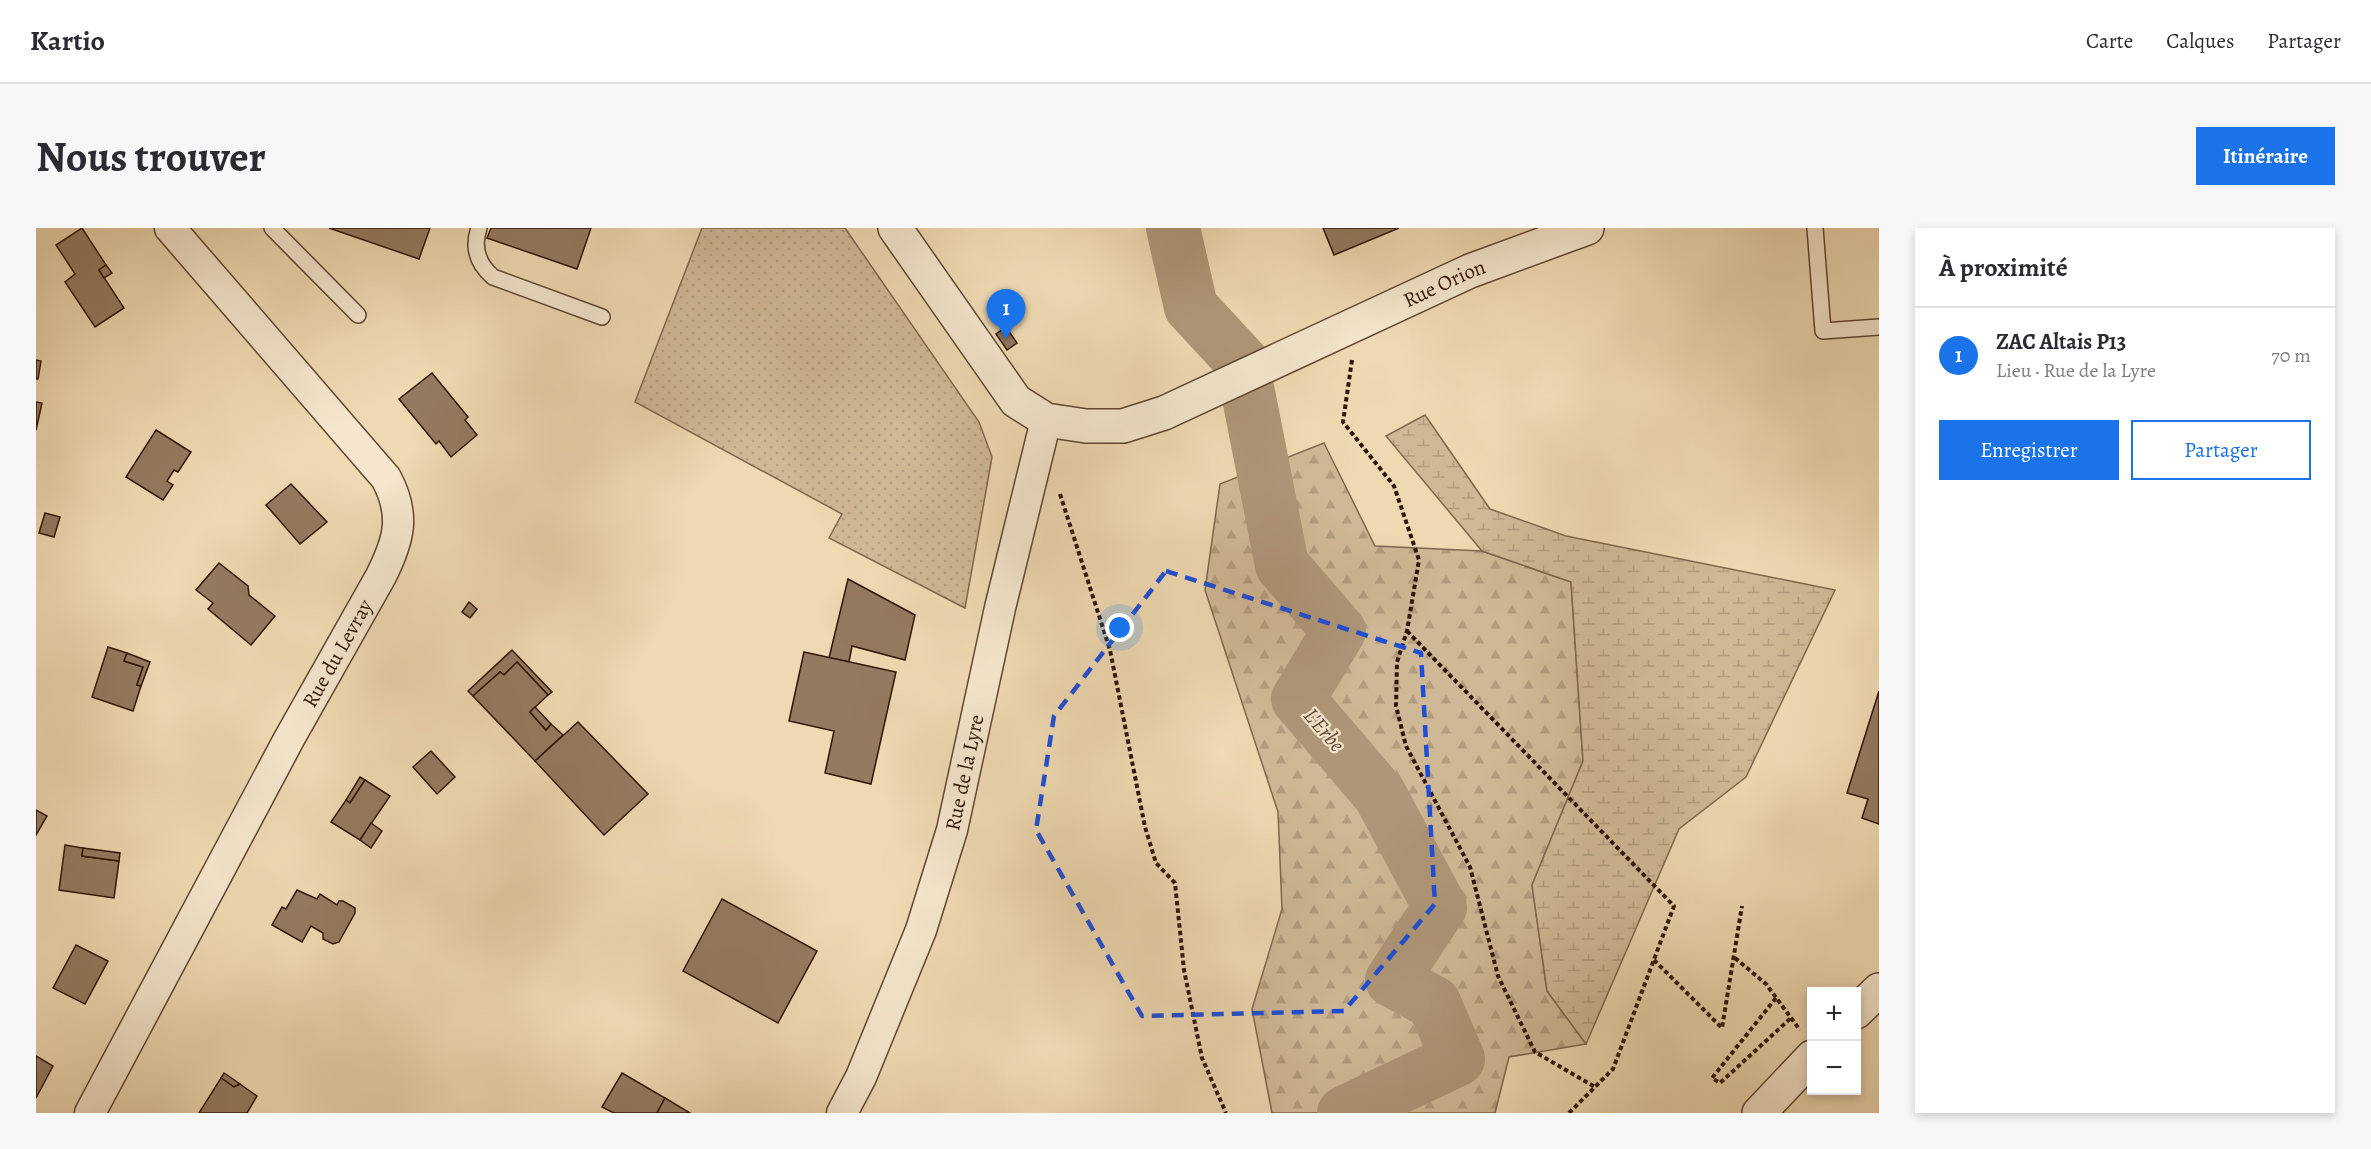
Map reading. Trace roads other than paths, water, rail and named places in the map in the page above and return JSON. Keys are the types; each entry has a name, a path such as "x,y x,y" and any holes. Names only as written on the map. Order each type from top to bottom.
{"street":[{"name":"Rue du Levray","path":"90,1113 289,739 381,576 394,549 398,534 399,515 396,499 386,478 170,228"},
{"path":"895,228 1016,401 1046,420"},
{"name":"Rue Orion","path":"1046,420 1086,426 1123,426 1164,413 1470,271 1587,228"},
{"name":"Rue de la Lyre","path":"842,1113 861,1077 921,930 952,830 1000,608 1046,420"},
{"path":"1861,1008 1879,990"},
{"path":"1759,1113 1806,1044"}],"lane":[{"path":"272,228 358,315"},
{"path":"479,228 475,247 478,259 493,277 602,317"},
{"path":"1815,228 1823,331 1879,327"}],"waterway":[{"name":"L'Erbe","path":"1173,228 1191,307 1242,362 1282,565 1339,631 1298,699 1380,795 1440,907 1392,980 1434,1003 1458,1059 1344,1113"}],"place":[{"name":"ZAC Altais P13","path":"1006,339"}]}
